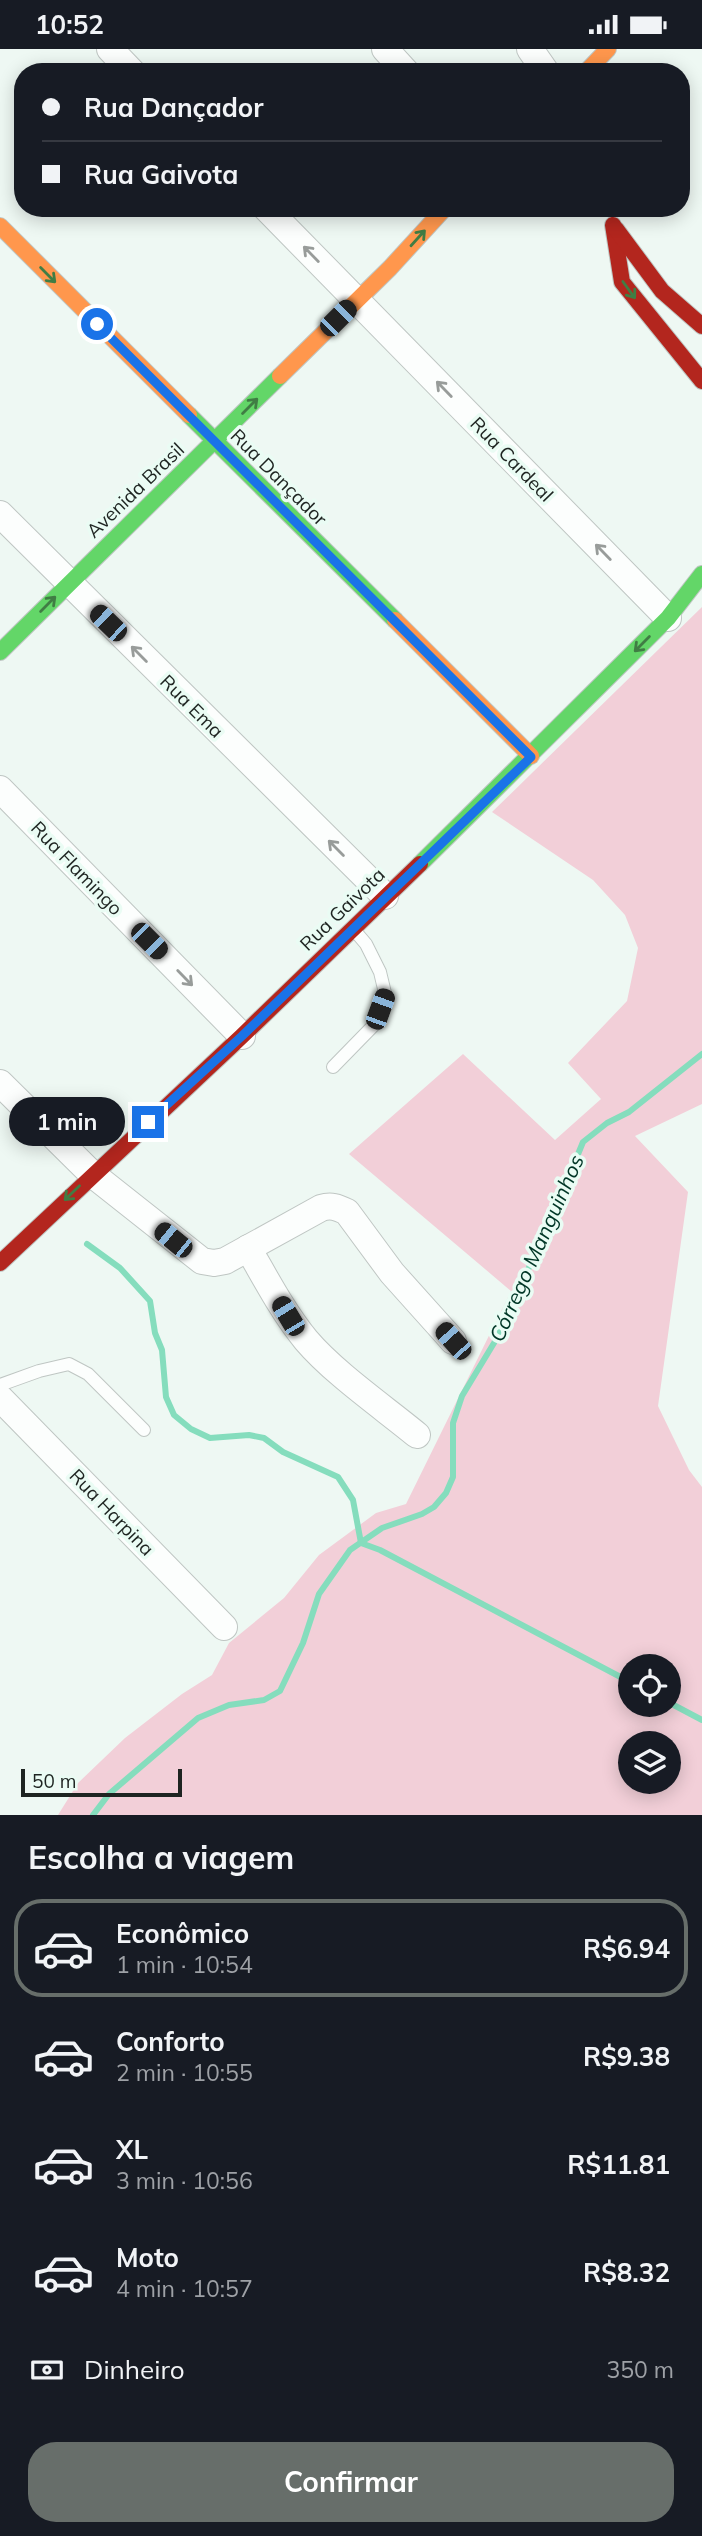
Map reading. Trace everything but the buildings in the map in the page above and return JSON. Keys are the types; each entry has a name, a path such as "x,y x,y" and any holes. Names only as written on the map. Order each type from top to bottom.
{"street":[{"path":"110,49 123,63"},
{"path":"385,49 398,63"},
{"path":"595,63 608,49"},
{"name":"Rua Cardeal","path":"275,217 668,618"},
{"name":"Avenida Brasil","path":"0,652 390,268 437,217"},
{"path":"607,217 662,291 702,326"},
{"path":"613,225 622,282 702,381"},
{"name":"Rua Dançador","path":"0,226 531,757"},
{"name":"Rua Ema","path":"0,514 385,896"},
{"name":"Rua Gaivota","path":"0,1263 242,1036 531,757 668,618 702,574"},
{"name":"Rua Flamingo","path":"0,789 242,1036"},
{"path":"0,1083 92,1174 202,1261 225,1261 321,1208 330,1205 339,1208 346,1212 392,1273 453,1341"},
{"path":"248,1248 288,1316 307,1341 417,1436"},
{"name":"Rua Harpina","path":"0,1398 224,1627"}],"lane":[{"path":"333,1067 374,1025 385,993 366,944 353,927"},
{"path":"0,1385 69,1364 88,1374 144,1430"}],"shaded area":[{"path":"702,607 702,1104 635,1136 688,1192 658,1406 689,1470 702,1487 702,1815 58,1815 78,1783 125,1738 182,1694 212,1675 229,1643 284,1598 319,1555 376,1513 406,1504 511,1291 349,1154 463,1054 555,1140 601,1099 568,1063 627,1001 638,948 625,915 593,880 492,812"}],"waterway":[{"name":"Córrego Manguinhos","path":"93,1815 109,1794 198,1718 229,1705 264,1700 280,1691 303,1643 319,1594 350,1550 382,1528 434,1507 446,1493 453,1477 453,1423 462,1396 494,1343 551,1220 583,1142 607,1123 629,1112 702,1054"},
{"path":"87,1244 120,1268 150,1301 155,1333 162,1350 166,1397 174,1415 191,1429 210,1438 249,1435 264,1438 283,1452 338,1477 353,1500 361,1543"},
{"path":"361,1543 380,1550 618,1676"},
{"path":"681,1709 702,1720"}],"traffic: fast":[{"path":"0,652 280,376"},
{"path":"189,415 395,620"},
{"path":"420,864 668,618 702,574"}],"traffic: slow":[{"path":"595,63 608,49"},
{"path":"280,376 390,268 437,217"},
{"path":"0,226 189,415"},
{"path":"395,620 531,756"}],"traffic: jam":[{"path":"613,225 622,282 702,381"},
{"path":"616,229 662,291 702,326"},
{"path":"0,1263 242,1036 420,864"}],"route":[{"path":"97,324 531,757 242,1036 148,1122"}]}
